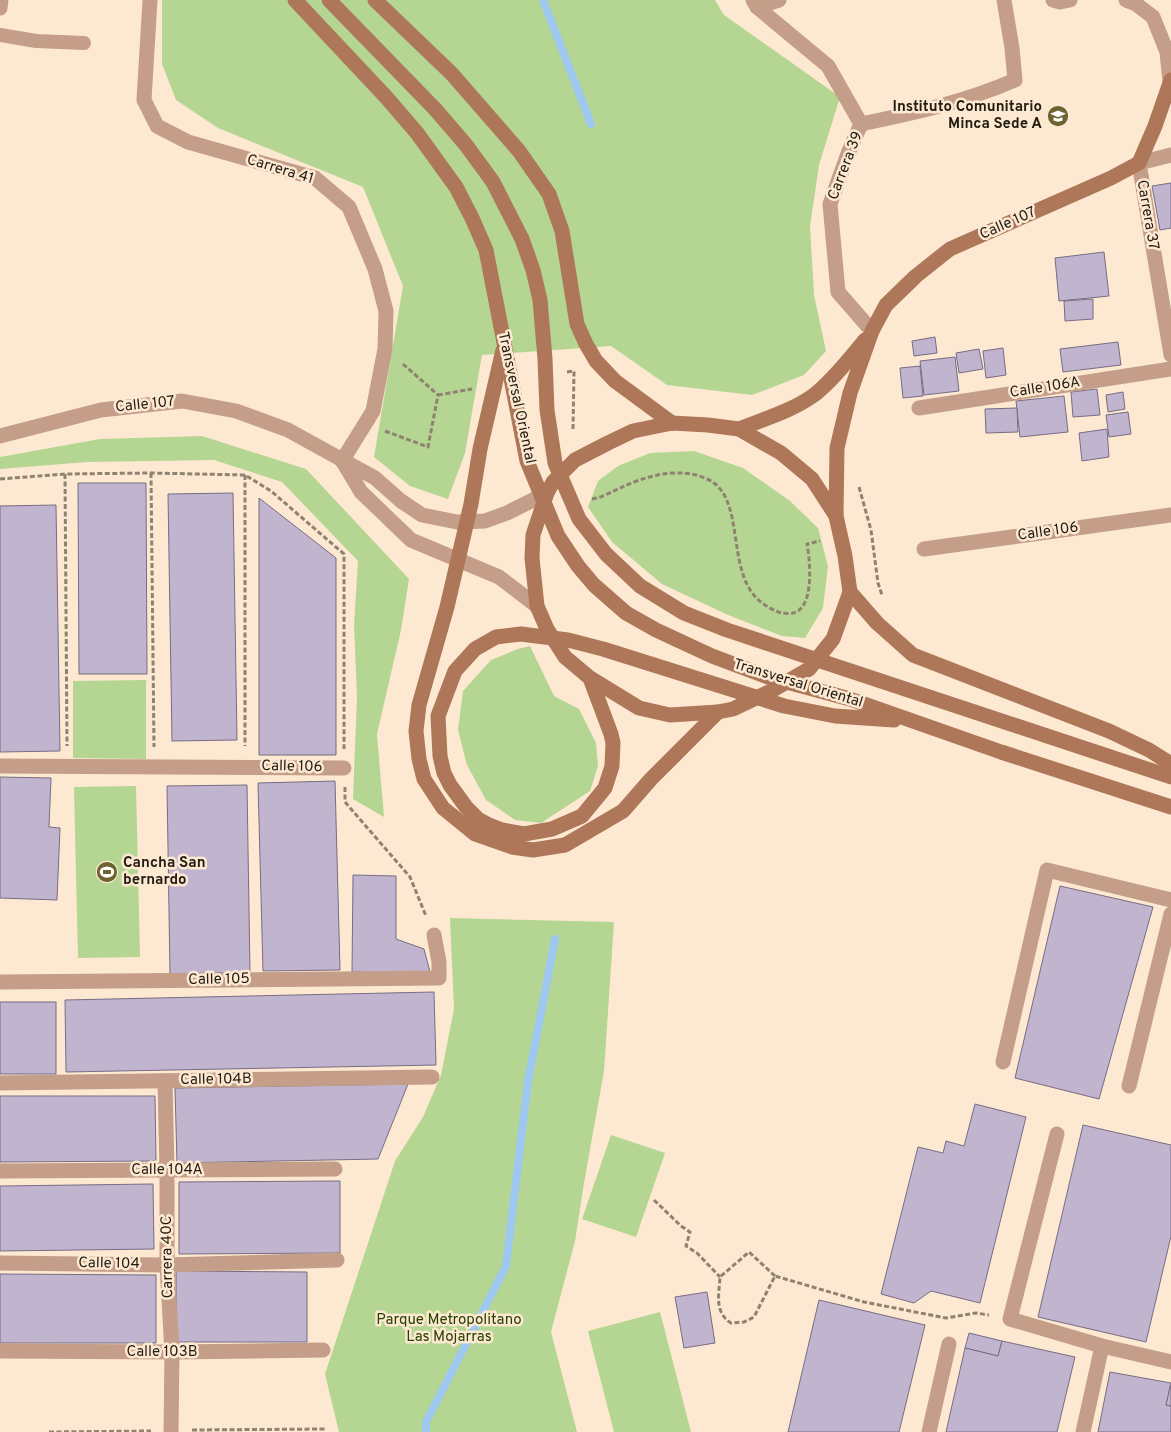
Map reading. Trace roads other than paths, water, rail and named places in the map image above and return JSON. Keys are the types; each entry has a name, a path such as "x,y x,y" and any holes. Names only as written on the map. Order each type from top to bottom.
{"main road":[{"name":"Transversal Oriental","path":"295,0 417,132 456,187 472,218 486,250 527,461 558,536 578,566 594,584 626,613 656,630 712,656 768,676 850,699 1000,752 1171,807"},
{"name":"Transversal Oriental","path":"330,0 435,109 466,145 493,182 522,239 533,270 540,300 547,410 555,463 579,519 606,554 640,586 684,613 726,630 1171,777"},
{"path":"375,0 452,74 519,151 549,194 562,230 577,324 586,344 596,361 615,381 672,424"},
{"name":"Carrera 37","path":"1138,162 1155,126 1171,81"},
{"name":"Calle 107","path":"836,516 837,448 850,393 872,331 886,305 916,276 950,249 1111,178 1138,162"},
{"name":"Calle 107","path":"739,429 786,411 814,395 839,371 872,331"},
{"path":"504,344 449,597 419,705 416,732 419,759 424,779 443,808 475,834 512,847 533,850 565,845 622,811 657,772 718,712"},
{"path":"672,424 708,425 739,429 781,454 812,479 836,516 850,592 833,639 808,670 771,691 733,709 718,712 670,715 638,708 590,678 565,657 547,629 537,606 532,558 533,534 547,493 553,482 575,460 633,431 672,424"},
{"path":"850,592 877,623 914,655 1109,731 1149,750 1171,764"},
{"path":"590,678 613,743 612,766 605,788 582,816 552,829 524,834 502,830 478,819 450,785 444,773 440,756 438,716 455,671 475,649 496,638 521,634 568,640 603,649 784,706 834,716 913,721"}],"street":[{"path":"0,8 1,0"},
{"name":"Carrera 41","path":"150,0 144,100 157,126 188,142 315,178 349,207 377,278 386,311 386,349 373,411 342,461"},
{"path":"755,3 779,0"},
{"path":"861,124 932,109 986,93 1015,80 1004,0"},
{"path":"1053,0 1060,2 1070,0"},
{"path":"1126,0 1136,4 1153,17 1167,52 1171,81"},
{"name":"Carrera 39","path":"755,3 828,66 861,124 830,204 838,292 872,331"},
{"name":"Calle 107","path":"1138,162 1171,155"},
{"name":"Carrera 37","path":"1138,162 1171,355"},
{"name":"Calle 106A","path":"920,408 1171,369"},
{"name":"Calle 107","path":"0,436 101,410 182,401 236,411 288,430 375,478 401,501 422,515 457,522 485,521 507,514 547,493"},
{"path":"342,461 361,492 410,540 499,577 537,606"},
{"name":"Calle 106","path":"924,549 1171,515"},
{"name":"Calle 106","path":"0,766 344,768"},
{"path":"1003,1062 1047,870 1171,900"},
{"path":"1129,1086 1171,914"},
{"name":"Calle 105","path":"0,982 439,978 439,962 434,935"},
{"name":"Calle 104B","path":"0,1083 432,1077"},
{"name":"Carrera 40C","path":"165,1081 167,1265 172,1352 171,1432"},
{"path":"1057,1134 1010,1319 1102,1346 1171,1362"},
{"name":"Calle 104A","path":"0,1171 335,1169"},
{"name":"Calle 104","path":"0,1263 167,1265 337,1260"},
{"path":"929,1432 949,1344"},
{"path":"1083,1432 1102,1346"},
{"name":"Calle 103B","path":"0,1351 172,1352 323,1350"}],"lane":[{"path":"0,35 36,41 84,42"}],"waterway":[{"path":"543,0 591,124"},
{"path":"426,1432 426,1422 506,1266 528,1081 555,939"}],"place":[{"name":"Instituto Comunitario Minca Sede A","path":"1058,116"},
{"name":"Cancha San bernardo","path":"107,872"}],"park label":[{"name":"Parque Metropolitano Las Mojarras","path":"449,1328"}]}
